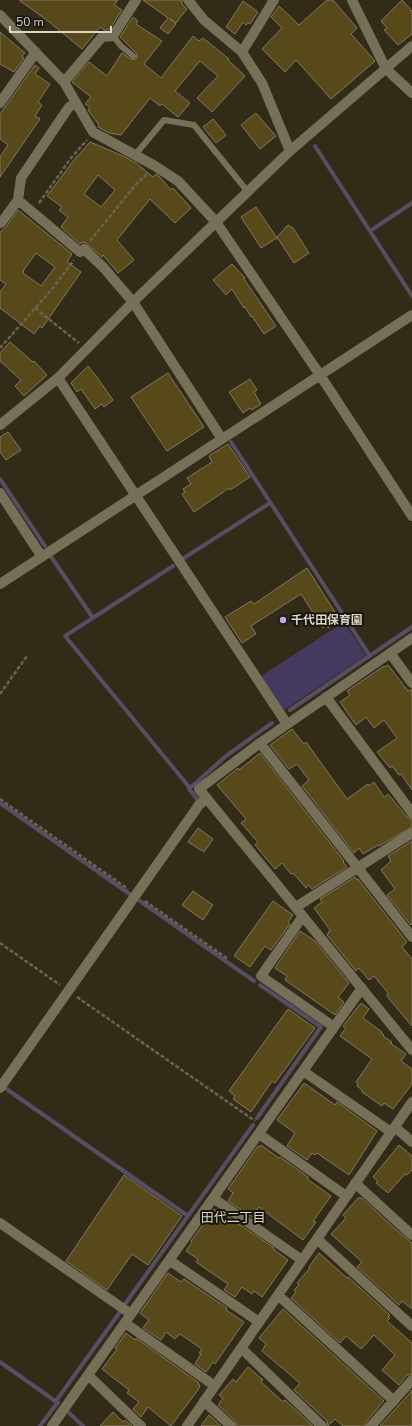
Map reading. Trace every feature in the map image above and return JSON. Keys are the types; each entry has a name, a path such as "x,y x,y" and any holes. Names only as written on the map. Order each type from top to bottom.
{"street":[{"path":"64,82 102,37 113,36 136,0"},
{"path":"188,0 204,20 242,52 262,83 290,151"},
{"path":"242,52 274,0"},
{"path":"352,0 386,69 412,94"},
{"path":"0,14 64,82 93,132 155,166 178,181 216,222 320,375 412,516"},
{"path":"0,425 58,378 133,302 290,151 412,46"},
{"path":"0,104 36,52"},
{"path":"0,222 18,200 21,178 69,107 76,103"},
{"path":"18,200 32,213 103,267 133,302 222,439"},
{"path":"0,584 412,315"},
{"path":"58,378 287,724"},
{"path":"0,493 42,556"},
{"path":"412,638 260,742 199,789 412,1050"},
{"path":"390,653 412,683"},
{"path":"326,697 412,813"},
{"path":"260,742 412,937"},
{"path":"0,1088 199,805 207,798"},
{"path":"296,907 412,833"},
{"path":"303,916 261,976 334,1027"},
{"path":"52,1426 362,988"},
{"path":"303,1071 412,1142"},
{"path":"187,1426 412,1102"},
{"path":"261,1130 346,1196"},
{"path":"355,1184 412,1235"},
{"path":"214,1198 302,1260"},
{"path":"0,1223 128,1318 214,1386"},
{"path":"317,1239 412,1326"},
{"path":"169,1260 259,1322"},
{"path":"278,1295 394,1401"},
{"path":"241,1348 322,1426"},
{"path":"88,1375 141,1426"},
{"path":"371,1426 412,1380"},
{"path":"204,1401 231,1426"}],"lane":[{"path":"113,36 121,46 133,56"},
{"path":"135,155 164,120 194,125 248,192"}],"path":[{"path":"32,213 71,158 93,132"},
{"path":"0,348 53,288 137,183 155,166"},
{"path":"35,308 86,349"},
{"path":"0,694 27,656"},
{"path":"0,799 228,960"},
{"path":"0,943 68,990 261,1130"}],"shaded area":[{"path":"344,622 366,655 283,711 261,676"}],"building":[{"path":"19,0 118,0 114,5 122,10 109,30 104,30 100,27 82,49 48,21"},
{"path":"143,0 182,0 182,4 187,9 176,23 169,18 176,24 168,34 160,28 168,18"},
{"path":"327,0 333,0 357,28 351,34 375,61 331,99 296,60 285,72 262,49 282,28 271,17 279,6 299,25"},
{"path":"402,0 412,11 412,34 398,45 384,30 387,28 381,21"},
{"path":"243,1 258,12 250,24 248,23 246,25 243,22 235,34 226,27"},
{"path":"133,17 138,21 136,24 162,41 144,64 161,78 193,36 199,41 203,38 229,59 228,60 245,76 212,112 197,98 218,76 200,61 175,91 190,103 178,117 162,104 160,106 150,98 121,135 109,133 98,127 99,125 88,110 90,107 85,104 91,97 72,82 89,62 107,76 122,53 132,60 136,59 136,53 120,37"},
{"path":"0,32 25,53 22,56 24,58 14,72 0,64"},
{"path":"35,65 39,68 35,74 50,84 38,102 42,105 35,116 40,119 0,177 0,157 8,145 0,139 0,114"},
{"path":"256,113 276,136 260,149 241,125"},
{"path":"213,119 226,135 216,143 203,127"},
{"path":"90,142 123,156 136,163 153,177 156,174 159,176 171,190 173,188 191,208 175,223 150,199 117,240 134,260 118,273 103,255 102,257 86,243 82,242 80,244 61,227 68,217 59,210 62,207 47,196","holes":["98,175 115,190 101,207 84,194"]},
{"path":"256,207 277,238 261,248 241,217"},
{"path":"18,210 72,254 67,262 81,272 42,328 40,326 34,334 0,308 0,292 6,284 0,280 0,232 6,227","holes":["36,253 55,267 41,286 23,273"]},
{"path":"288,225 293,228 309,253 294,263 277,237"},
{"path":"232,264 245,278 244,279 276,326 264,334 252,316 251,317 245,307 244,308 232,289 226,295 213,280"},
{"path":"10,342 33,362 34,361 47,375 24,396 15,386 21,380 0,361 0,353"},
{"path":"88,366 113,400 104,407 102,404 95,409 81,389 77,392 71,383"},
{"path":"168,373 204,427 167,451 131,397"},
{"path":"250,379 257,390 254,392 261,404 252,410 250,408 243,413 229,392"},
{"path":"8,432 21,450 6,460 0,452 0,437"},
{"path":"228,444 250,477 230,490 229,488 194,512 182,494 185,492 183,489 191,484 187,478 212,462 209,456"},
{"path":"307,568 340,620 328,628 326,625 323,628 301,594 251,626 256,634 242,643 225,617 251,601 254,604"},
{"path":"388,665 408,691 412,689 412,790 401,774 399,775 392,766 390,768 377,752 397,738 384,720 374,728 366,717 356,725 340,702 350,695 347,691 384,666 385,667"},
{"path":"292,729 304,744 306,742 347,799 368,784 369,786 374,782 384,797 388,794 407,817 412,819 412,827 363,854 359,848 354,853 302,786 309,780 297,764 289,769 270,745"},
{"path":"260,753 344,861 343,862 347,867 312,889 308,885 306,888 282,863 275,869 255,845 258,842 241,823 246,819 217,785"},
{"path":"198,828 213,839 204,852 188,842"},
{"path":"412,841 411,925 387,895 395,889 381,870 391,861 388,856"},
{"path":"355,877 407,942 402,947 412,959 412,1026 390,1000 387,995 388,993 374,976 369,980 359,968 356,971 327,935 330,930 314,908 322,902 320,899"},
{"path":"193,891 213,905 203,920 182,905"},
{"path":"273,901 293,915 288,922 290,924 271,950 265,946 250,967 234,956"},
{"path":"300,931 315,941 349,983 338,997 344,1002 335,1015 285,980 287,976 275,968"},
{"path":"361,1003 369,1009 363,1018 382,1032 381,1033 384,1035 383,1036 392,1042 390,1043 406,1054 401,1061 412,1069 412,1084 393,1109 384,1103 382,1106 362,1092 362,1090 357,1086 358,1084 356,1082 372,1059 340,1036 346,1028 343,1026"},
{"path":"288,1009 315,1028 275,1083 272,1081 251,1112 233,1099 235,1096 229,1091"},
{"path":"304,1083 335,1105 337,1102 377,1131 349,1175 317,1153 315,1155 312,1153 307,1160 287,1146 295,1133 277,1120"},
{"path":"261,1145 308,1177 307,1178 310,1181 331,1196 313,1221 316,1222 303,1240 259,1207 252,1217 228,1201 233,1193 228,1189 258,1146 260,1147"},
{"path":"399,1145 412,1156 412,1170 407,1175 405,1174 388,1193 376,1183 378,1181 373,1177"},
{"path":"124,1175 182,1216 148,1265 132,1254 107,1290 66,1261"},
{"path":"358,1198 362,1198 412,1243 412,1309 402,1301 399,1305 357,1267 362,1262 331,1234 346,1218 343,1215"},
{"path":"214,1209 216,1211 217,1209 274,1248 273,1249 288,1260 262,1297 254,1291 252,1294 242,1287 235,1297 224,1290 228,1284 196,1262 198,1259 186,1251 192,1242 191,1241"},
{"path":"319,1253 390,1315 388,1317 390,1318 387,1321 412,1343 412,1374 407,1375 399,1385 382,1370 395,1355 374,1335 361,1349 346,1336 340,1343 291,1298 296,1292 294,1290 299,1285 297,1283 310,1268 309,1267"},
{"path":"168,1273 181,1282 184,1279 227,1308 226,1310 244,1322 215,1364 213,1362 206,1372 195,1364 201,1354 199,1353 202,1349 180,1334 175,1339 166,1332 161,1340 143,1328 149,1320 140,1313"},
{"path":"283,1309 384,1401 366,1422 365,1426 343,1426 335,1419 328,1426 327,1421 294,1390 300,1383 262,1351 266,1344 259,1338"},
{"path":"126,1333 135,1340 136,1338 200,1385 198,1390 171,1426 148,1407 141,1417 133,1409 139,1402 127,1393 129,1390 102,1369 117,1349 115,1348"},
{"path":"248,1367 263,1380 261,1382 282,1401 285,1400 313,1426 237,1426 235,1421 218,1405 223,1398 219,1395 233,1379 236,1382"},
{"path":"412,1390 412,1426 380,1426 409,1394"},
{"path":"113,1412 123,1422 125,1420 132,1426 100,1426"},
{"path":"209,1415 221,1426 201,1426"}],"waterway":[{"path":"315,146 412,296"},
{"path":"370,231 412,203"},
{"path":"231,442 370,656"},
{"path":"0,479 45,546"},
{"path":"184,558 270,503"},
{"path":"52,558 93,618"},
{"path":"173,566 65,636 190,788 189,789 198,800 196,803"},
{"path":"290,710 412,627"},
{"path":"190,788 226,756 272,723"},
{"path":"0,803 131,895"},
{"path":"140,901 254,981"},
{"path":"257,1118 321,1027 260,985"},
{"path":"5,1088 188,1216"},
{"path":"125,1304 253,1125"},
{"path":"56,1401 120,1312"},
{"path":"0,1362 58,1403"},
{"path":"40,1426 58,1402"},
{"path":"68,1412 83,1426"}],"place":[{"name":"千代田保育園","path":"283,620"}],"district":[{"name":"田代二丁目","path":"233,1218"}]}
